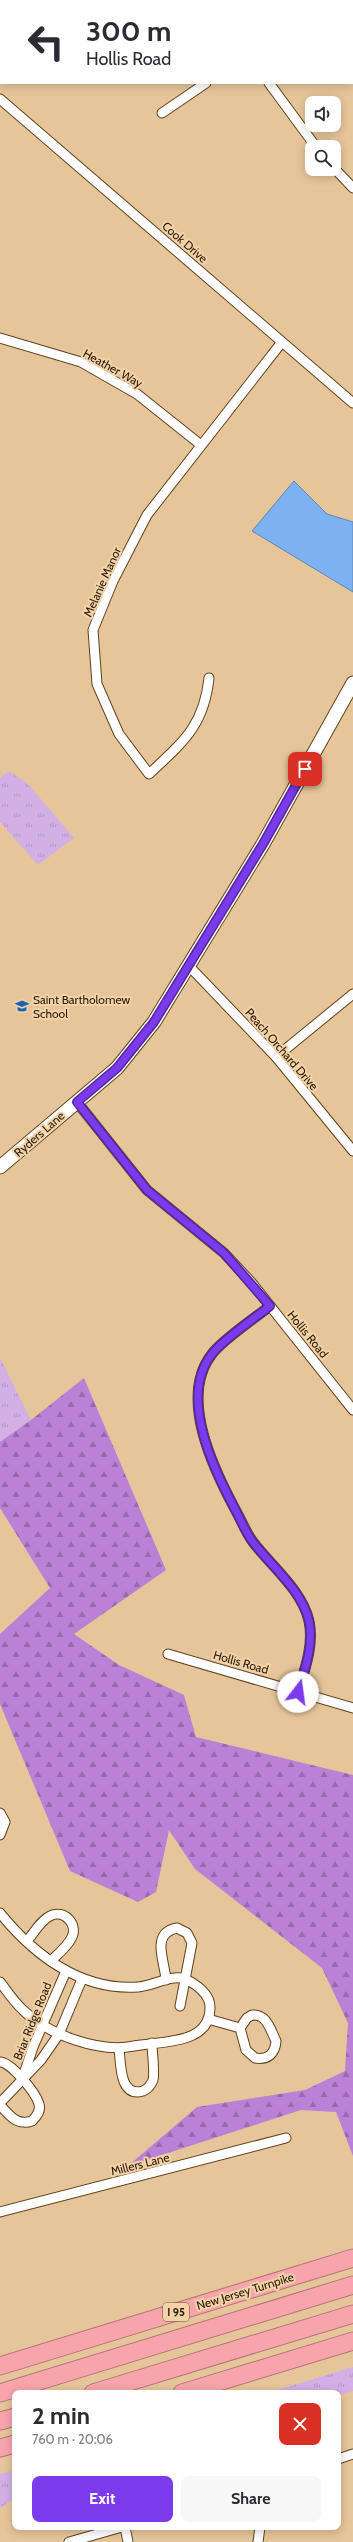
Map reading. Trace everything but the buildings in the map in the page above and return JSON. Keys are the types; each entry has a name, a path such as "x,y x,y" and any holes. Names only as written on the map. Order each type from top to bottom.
{"highway":[{"name":"New Jersey Turnpike","path":"0,2366 353,2258"},
{"name":"I 95","path":"0,2393 353,2285"},
{"path":"103,2390 353,2314"},
{"path":"192,2390 353,2341"},
{"path":"0,2421 12,2418"},
{"path":"0,2448 12,2445"}],"main road":[{"name":"Ryders Lane","path":"0,1168 117,1068 154,1022 263,844 353,683"}],"street":[{"path":"162,113 205,84"},
{"path":"269,84 311,140"},
{"name":"Cook Drive","path":"0,99 353,403"},
{"path":"341,175 353,188"},
{"name":"Heather Way","path":"0,338 81,362 137,394 201,445"},
{"name":"Melanie Manor","path":"209,678 206,702 188,737 150,774 119,734 97,684 93,630 113,581 147,515 282,342"},
{"name":"Peach Orchard Drive","path":"189,966 276,1057 353,1152"},
{"path":"276,1057 353,994"},
{"name":"Hollis Road","path":"77,1102 147,1190 224,1253 270,1306 353,1410"},
{"path":"270,1306 212,1354 203,1370 199,1395 202,1431 215,1472 252,1541 295,1593 306,1612 311,1634 310,1648 298,1692"},
{"name":"Hollis Road","path":"168,1654 353,1708"},
{"path":"0,1813 5,1822 0,1835"},
{"path":"27,1941 49,1916 59,1914 69,1920 73,1926 71,1939 51,1961"},
{"path":"0,1982 22,2009 42,2025 59,2034 119,2049 191,2038 204,2028 208,2018 210,2005 205,1995 196,1984 185,1979 166,1980 139,1987 115,1986 82,1980 51,1961 27,1941 1,1915"},
{"path":"166,1980 165,1967 160,1945 161,1939 165,1933 177,1928 187,1933 192,1943 180,2006"},
{"name":"Briar Ridge Road","path":"23,2080 42,2025 66,1971"},
{"name":"Briar Ridge Road","path":"1,2101 41,2060 59,2034 82,1980"},
{"path":"252,2015 259,2015 264,2018 276,2041 273,2053 261,2059 249,2055 240,2028 246,2018 252,2015"},
{"path":"208,2018 240,2028"},
{"path":"119,2049 122,2079 132,2091 138,2092 150,2087 153,2081 152,2043"},
{"path":"0,2062 11,2067 23,2080 39,2104 37,2116 32,2121 21,2123 15,2121 1,2101"},
{"name":"Millers Lane","path":"0,2212 286,2138"},
{"path":"341,2458 353,2454"},
{"path":"68,2542 112,2530"},
{"path":"124,2530 128,2542"},
{"path":"258,2542 260,2530"}],"green space":[{"path":"9,771 28,784 74,838 38,865 0,822 0,778"},
{"path":"0,1358 31,1420 0,1442"},
{"path":"84,1378 166,1570 74,1634 119,1665 184,1695 196,1737 353,1775 353,2156 336,2112 301,2110 128,2166 197,2107 305,2090 345,2071 348,2023 322,1968 195,1869 169,1830 156,1892 138,1902 70,1871 0,1704 0,1634 50,1588 0,1508 0,1442 31,1420"},
{"path":"353,2367 353,2391 341,2394 341,2390 277,2390"},
{"path":"12,2471 12,2501 0,2508 0,2474"}],"water":[{"path":"294,481 327,514 353,522 353,592 252,531"}],"place":[{"name":"Saint Bartholomew School","path":"22,1006"}],"route":[{"path":"298,1692 310,1648 311,1634 306,1612 295,1593 252,1541 215,1472 202,1431 199,1395 203,1370 212,1354 270,1306 251,1282 224,1253 147,1190 77,1102 117,1068 154,1022 263,844 305,769"}]}
